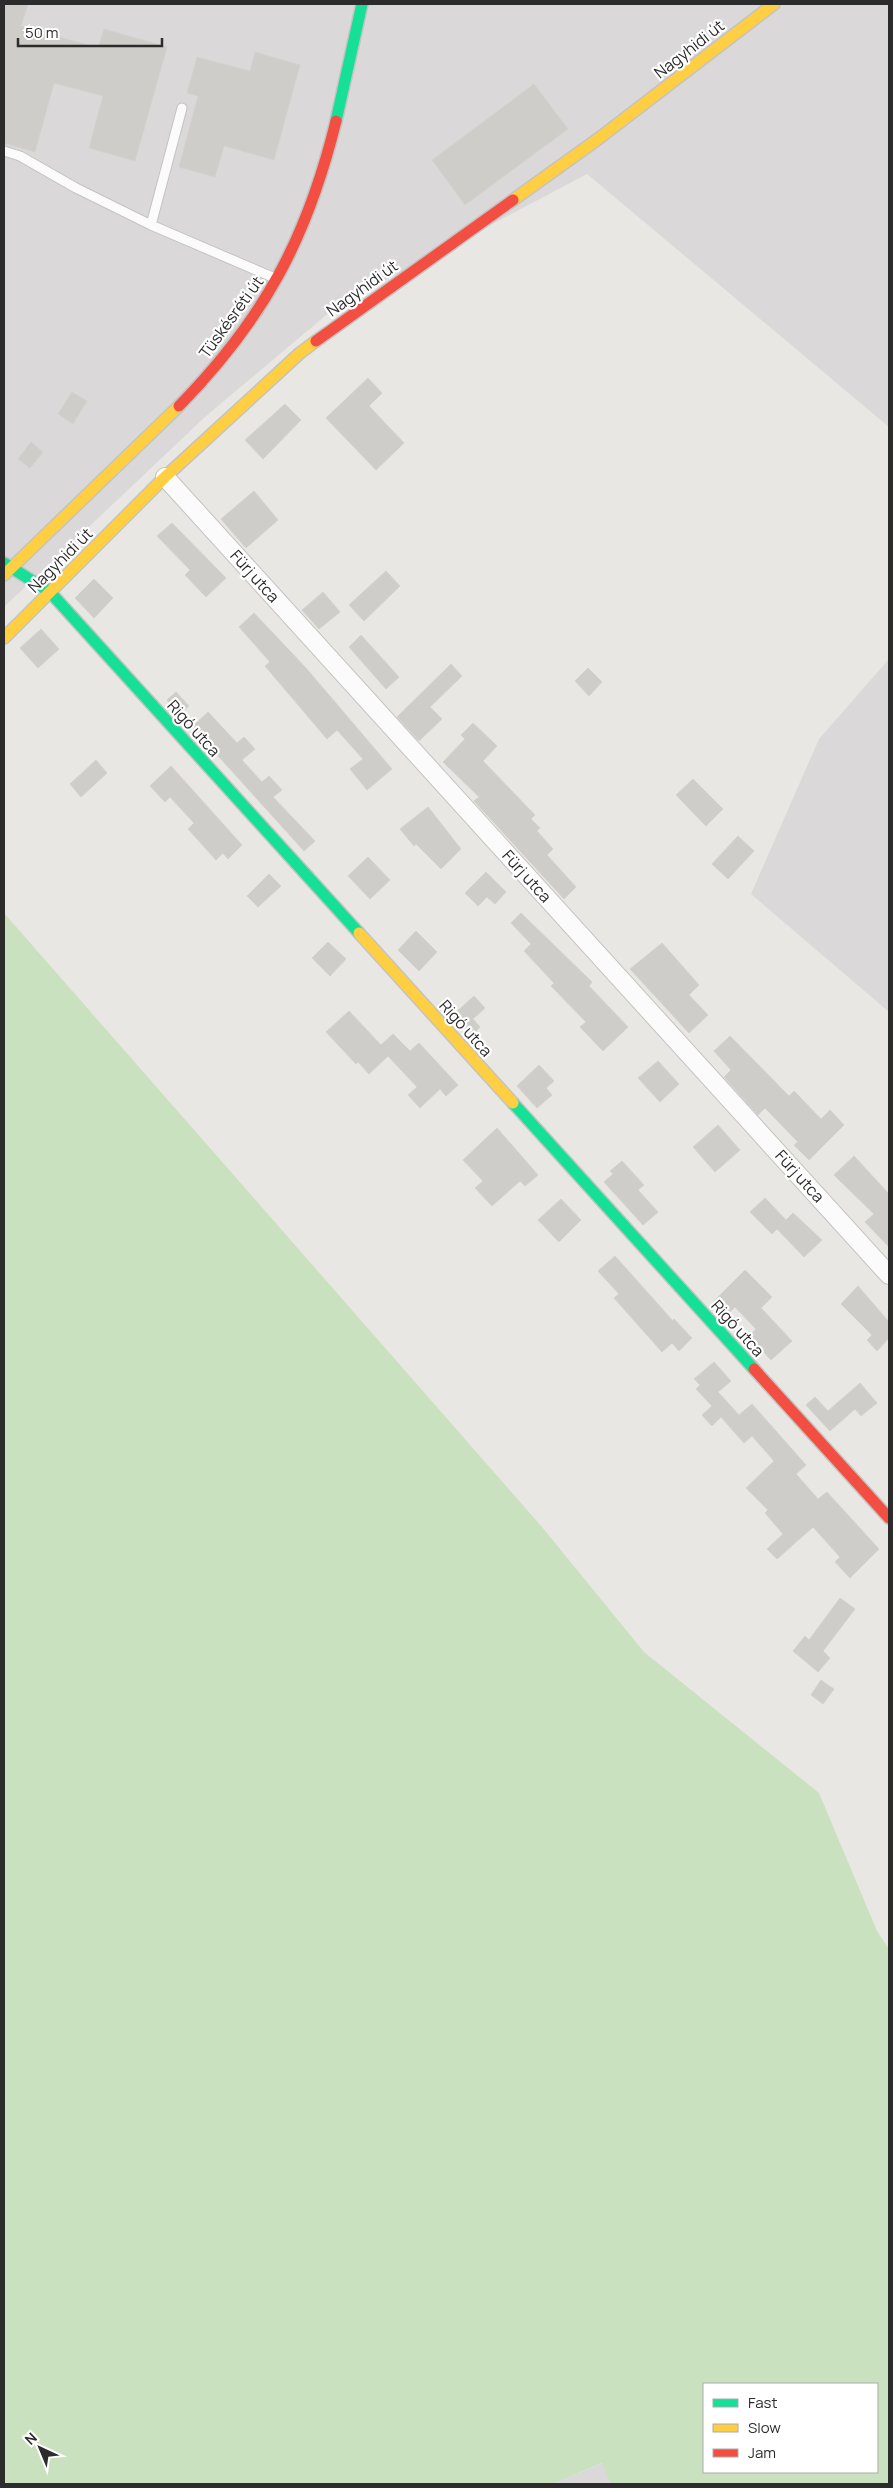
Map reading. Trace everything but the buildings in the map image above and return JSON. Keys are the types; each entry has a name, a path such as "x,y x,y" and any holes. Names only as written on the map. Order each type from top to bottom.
{"street":[{"name":"Tüskésréti út","path":"6,569 163,423 211,373 234,346 278,279 309,212 344,88 362,4"},
{"name":"Nagyhidi út","path":"4,638 166,477 300,353 598,139 774,4"},
{"name":"Fürj utca","path":"166,477 889,1275"},
{"name":"Rigó utca","path":"6,569 50,592 889,1518"}],"lane":[{"path":"151,225 182,108"},
{"path":"4,151 20,156 76,188 151,225 278,279"}],"shaded area":[{"path":"4,4 889,4 889,427 587,174 337,306 205,417 4,607"},
{"path":"889,659 889,1012 751,894 819,739"},
{"path":"603,2463 611,2484 553,2484"}],"green space":[{"path":"4,913 542,1527 644,1652 819,1793 877,1931 889,1949 889,2484 611,2484 602,2463 553,2484 4,2484"}],"traffic: fast":[{"path":"336,121 362,4"},
{"path":"4,563 50,592 359,933"},
{"path":"513,1103 754,1369"}],"traffic: slow":[{"path":"513,200 598,139 774,4"},
{"path":"4,638 165,477 300,353 316,341"},
{"path":"4,575 179,406"},
{"path":"359,933 513,1103"}],"traffic: jam":[{"path":"179,406 209,374 235,341 258,309 278,275 296,240 311,203 336,121"},
{"path":"316,341 513,200"},
{"path":"754,1369 889,1518"}]}
